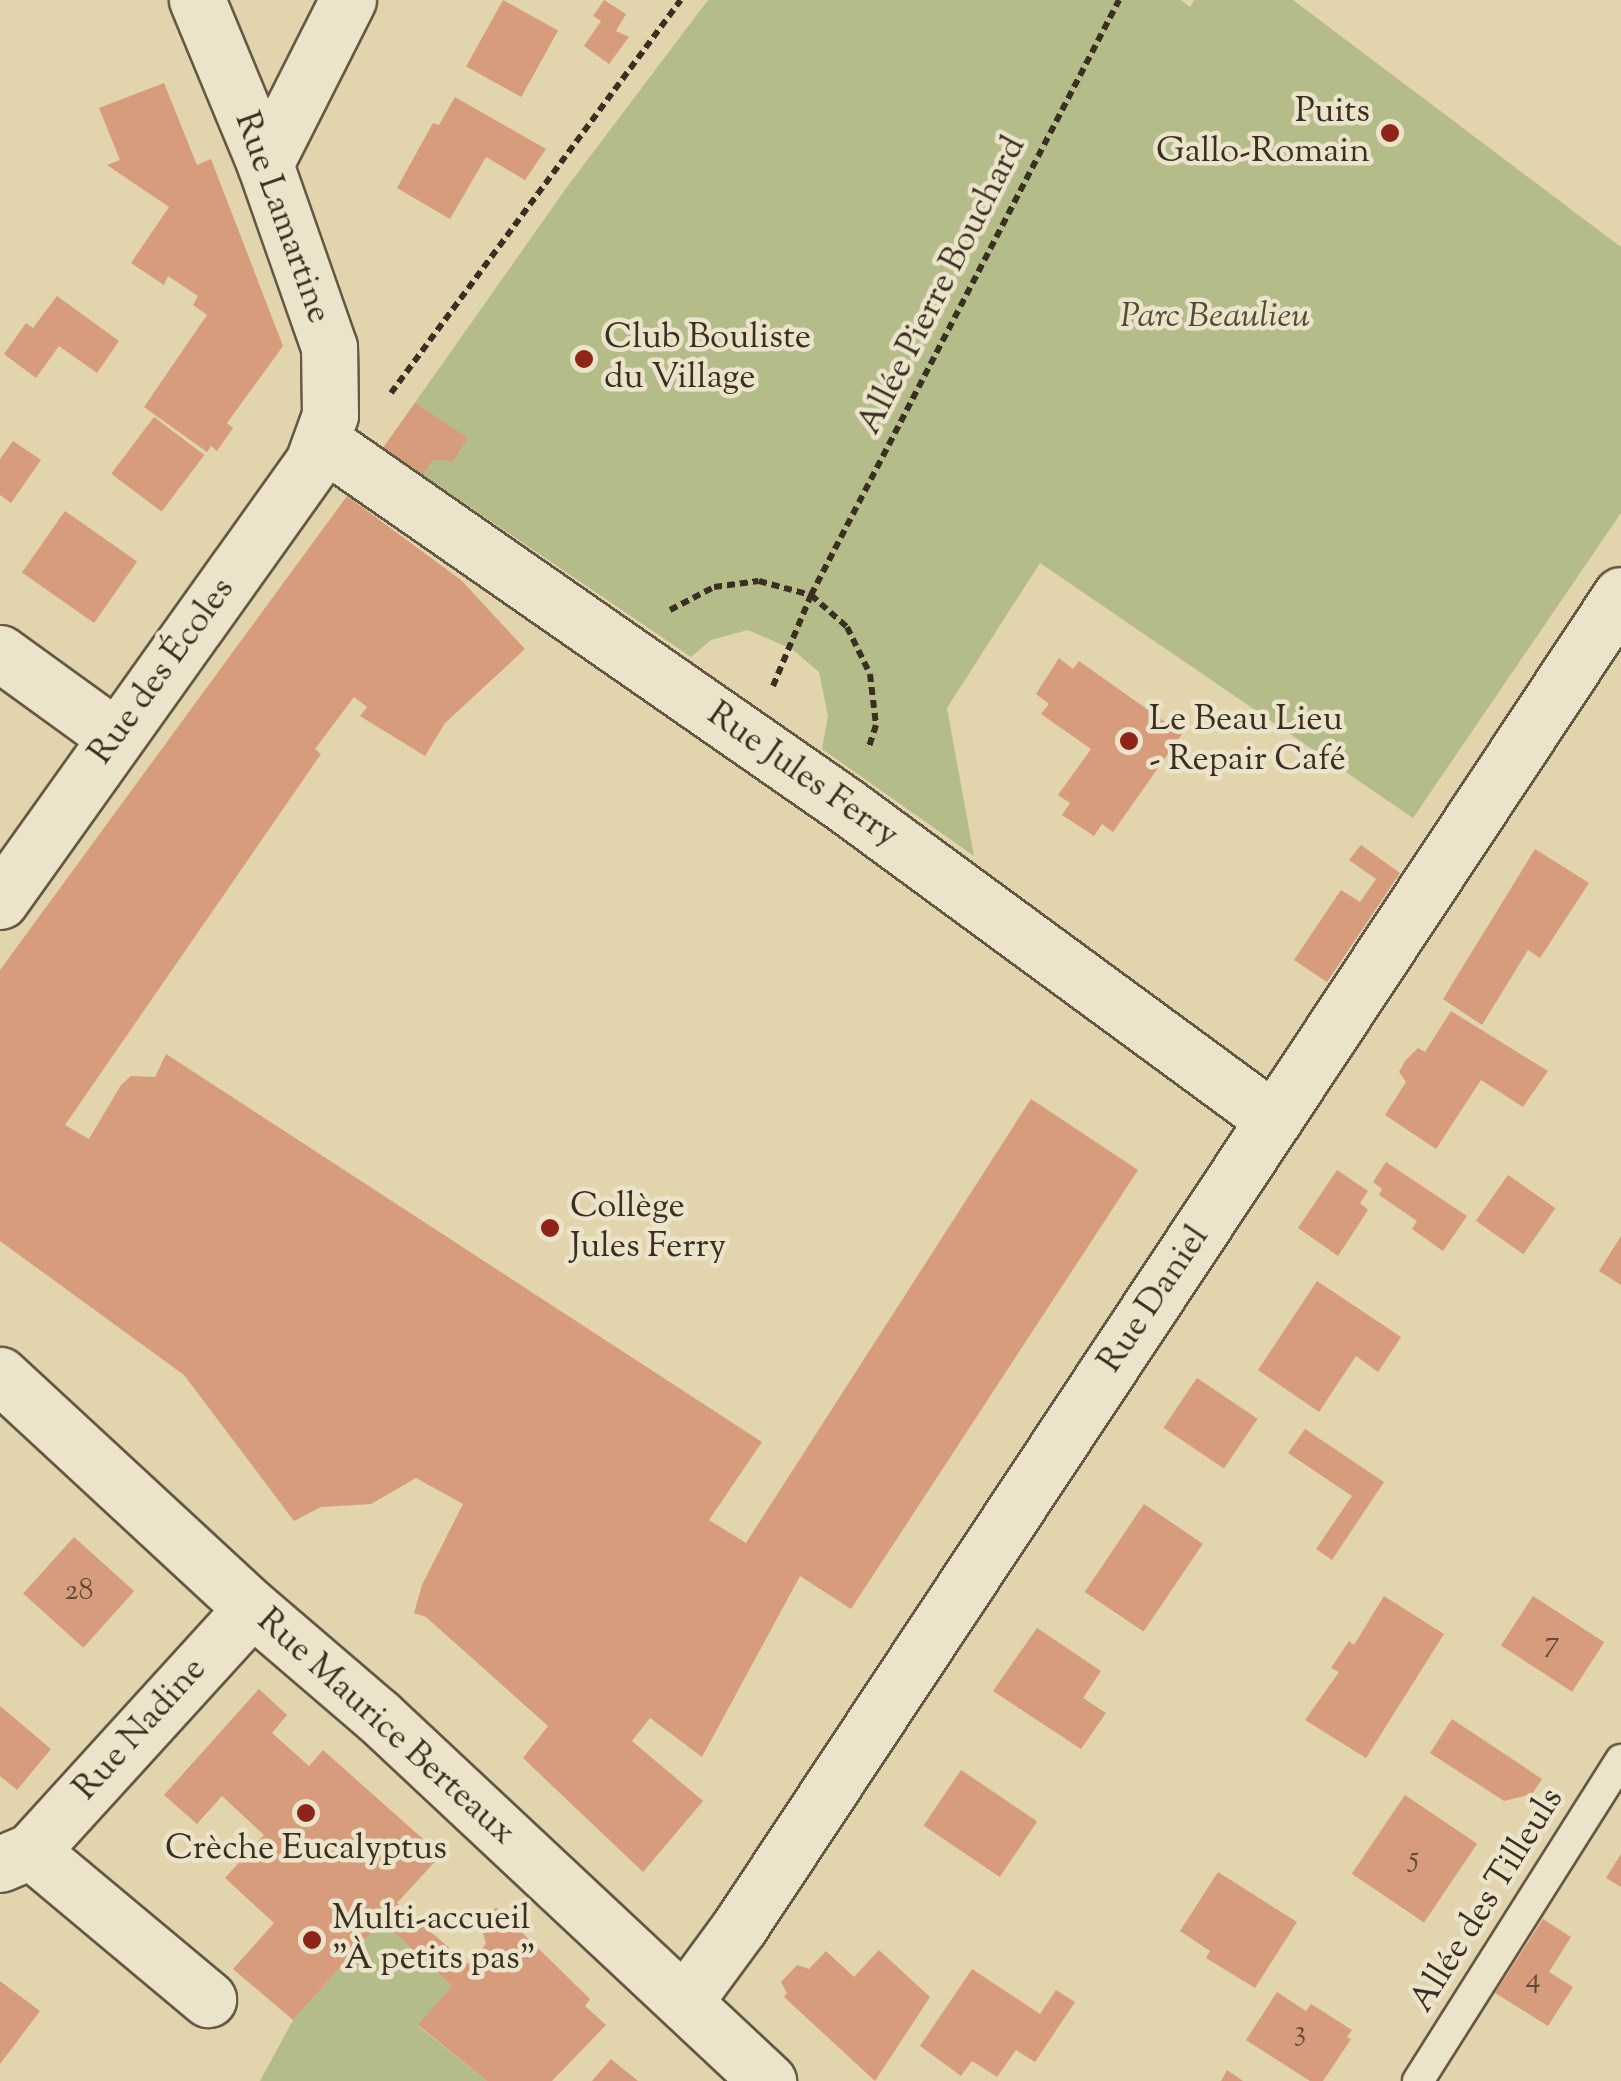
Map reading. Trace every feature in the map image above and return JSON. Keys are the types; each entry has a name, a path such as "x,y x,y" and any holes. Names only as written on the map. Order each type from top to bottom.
{"street":[{"name":"Rue Lamartine","path":"197,0 264,164 328,347 327,429"},
{"path":"264,164 348,0"},
{"name":"Rue Jules Ferry","path":"327,429 1274,1120"},
{"name":"Rue des Écoles","path":"0,900 210,610 327,429"},
{"name":"Rue Daniel","path":"685,2002 740,1926 1621,595"},
{"path":"0,653 116,736"},
{"name":"Rue Maurice Berteaux","path":"0,1375 252,1608 377,1714 768,2081"},
{"name":"Rue Nadine","path":"208,1998 15,1858 252,1608"}],"lane":[{"name":"Allée des Tilleuls","path":"1418,2081 1621,1760"}],"path":[{"path":"327,429 391,392 681,0"},
{"name":"Allée Pierre Bouchard","path":"748,736 792,649 811,595 1119,0"},
{"path":"664,616 677,603 714,587 759,581 811,595 847,627 870,674 876,725 845,804"}],"green space":[{"name":"Parc Beaulieu","path":"708,0 1181,0 1190,7 1194,0 1293,0 1621,247 1621,513 1413,818 1040,563 947,708 974,856 822,749 828,716 819,672 792,649 748,630 711,640 691,657 383,448 567,187"},
{"path":"382,1921 452,1986 418,2026 487,2081 260,2081 293,2020"}],"building":[{"path":"503,0 558,31 521,97 466,66"},
{"path":"604,0 626,14 616,31 629,37 609,64 584,46 601,21 593,16"},
{"path":"164,83 197,165 211,159 283,346 227,423 233,428 217,451 211,446 207,452 144,407 207,315 193,305 198,296 168,276 164,285 131,263 169,207 107,165 120,160 99,108"},
{"path":"455,97 546,149 525,180 486,157 450,219 397,188 433,123 439,125"},
{"path":"57,296 119,341 97,373 59,346 36,378 4,354 26,323 33,328"},
{"path":"415,403 468,438 453,461 433,460 423,474 383,448"},
{"path":"154,417 204,455 162,512 111,474"},
{"path":"13,441 41,460 11,503 0,495 0,459"},
{"path":"347,496 461,580 525,649 445,723 425,756 360,716 367,707 354,697 315,749 321,754 65,1125 89,1139 121,1085 131,1076 155,1077 166,1054 762,1442 709,1520 746,1543 1031,1099 1138,1170 851,1609 800,1576 702,1757 650,1718 632,1741 703,1801 643,1872 523,1758 548,1726 426,1617 414,1613 422,1585 463,1504 416,1478 371,1504 321,1507 294,1521 184,1375 0,1241 0,970"},
{"path":"65,511 137,561 94,623 22,572"},
{"name":"Le Beau Lieu - Repair Café","path":"1059,658 1073,669 1079,661 1182,734 1113,832 1102,824 1094,836 1062,815 1070,803 1058,795 1091,749 1041,714 1049,704 1036,694"},
{"path":"1361,845 1400,873 1327,982 1294,960 1341,890 1360,902 1376,879 1349,860"},
{"path":"1535,849 1589,883 1540,958 1528,950 1482,1025 1443,999"},
{"path":"1451,1011 1548,1071 1523,1107 1481,1080 1436,1149 1385,1115 1406,1082 1399,1072 1405,1061 1418,1048 1425,1052"},
{"path":"1386,1162 1467,1216 1443,1251 1412,1229 1417,1221 1379,1195 1382,1189 1373,1182"},
{"path":"1337,1170 1368,1191 1360,1203 1368,1210 1338,1256 1298,1228"},
{"path":"1508,1175 1556,1208 1523,1254 1476,1221"},
{"path":"1621,1236 1621,1285 1599,1271"},
{"path":"1317,1281 1401,1337 1378,1372 1356,1356 1319,1412 1258,1370"},
{"path":"1197,1378 1258,1419 1224,1469 1163,1428"},
{"path":"1305,1429 1384,1482 1332,1560 1316,1549 1352,1496 1288,1453"},
{"path":"1144,1504 1203,1544 1144,1632 1085,1592"},
{"path":"74,1537 134,1591 83,1648 23,1593"},
{"path":"1384,1596 1444,1634 1366,1758 1305,1720 1339,1672 1331,1668 1349,1641 1354,1645"},
{"path":"1533,1596 1604,1642 1572,1692 1501,1645"},
{"path":"1037,1628 1101,1671 1083,1698 1106,1713 1081,1749 993,1691"},
{"name":"Multi-accueil \"À petits pas\"","path":"259,1689 287,1715 272,1733 309,1766 323,1750 441,1855 397,1903 468,1964 486,1944 478,1914 497,1908 590,1999 585,2006 606,2025 552,2081 487,2081 418,2025 452,1986 382,1921 293,2020 233,1969 274,1923 225,1878 264,1835 222,1796 197,1824 164,1795"},
{"path":"0,1706 51,1749 17,1790 0,1776"},
{"path":"1452,1719 1542,1779 1532,1794 1504,1801 1430,1753"},
{"path":"961,1770 1037,1821 1000,1877 924,1826"},
{"path":"1405,1795 1477,1844 1424,1922 1352,1874"},
{"path":"1621,1854 1621,1887 1606,1878"},
{"path":"1218,1872 1297,1922 1255,1988 1206,1958 1210,1951 1180,1931"},
{"path":"1543,1919 1571,1937 1549,1972 1573,1987 1548,2026 1495,1993"},
{"path":"879,1950 930,1997 875,2081 784,1997 787,1993 781,1982 797,1965 809,1969 826,1951 854,1977"},
{"path":"972,1969 1040,2014 1056,1990 1075,2002 1035,2062 1016,2050 997,2077 972,2061 961,2076 920,2046"},
{"path":"0,1981 40,2011 0,2064"},
{"path":"1277,1992 1306,2011 1311,2004 1352,2030 1347,2037 1351,2039 1323,2081 1310,2081 1246,2040"},
{"path":"611,2059 638,2081 592,2081"},
{"path":"1227,2070 1243,2081 1221,2081"}],"place":[{"name":"Puits Gallo-Romain","path":"1390,133"},
{"name":"Club Bouliste du Village","path":"584,359"},
{"name":"Le Beau Lieu - Repair Café","path":"1129,741"},
{"name":"Collège Jules Ferry","path":"550,1228"},
{"name":"Crèche Eucalyptus","path":"306,1813"},
{"name":"Multi-accueil \"À petits pas\"","path":"312,1940"}]}
